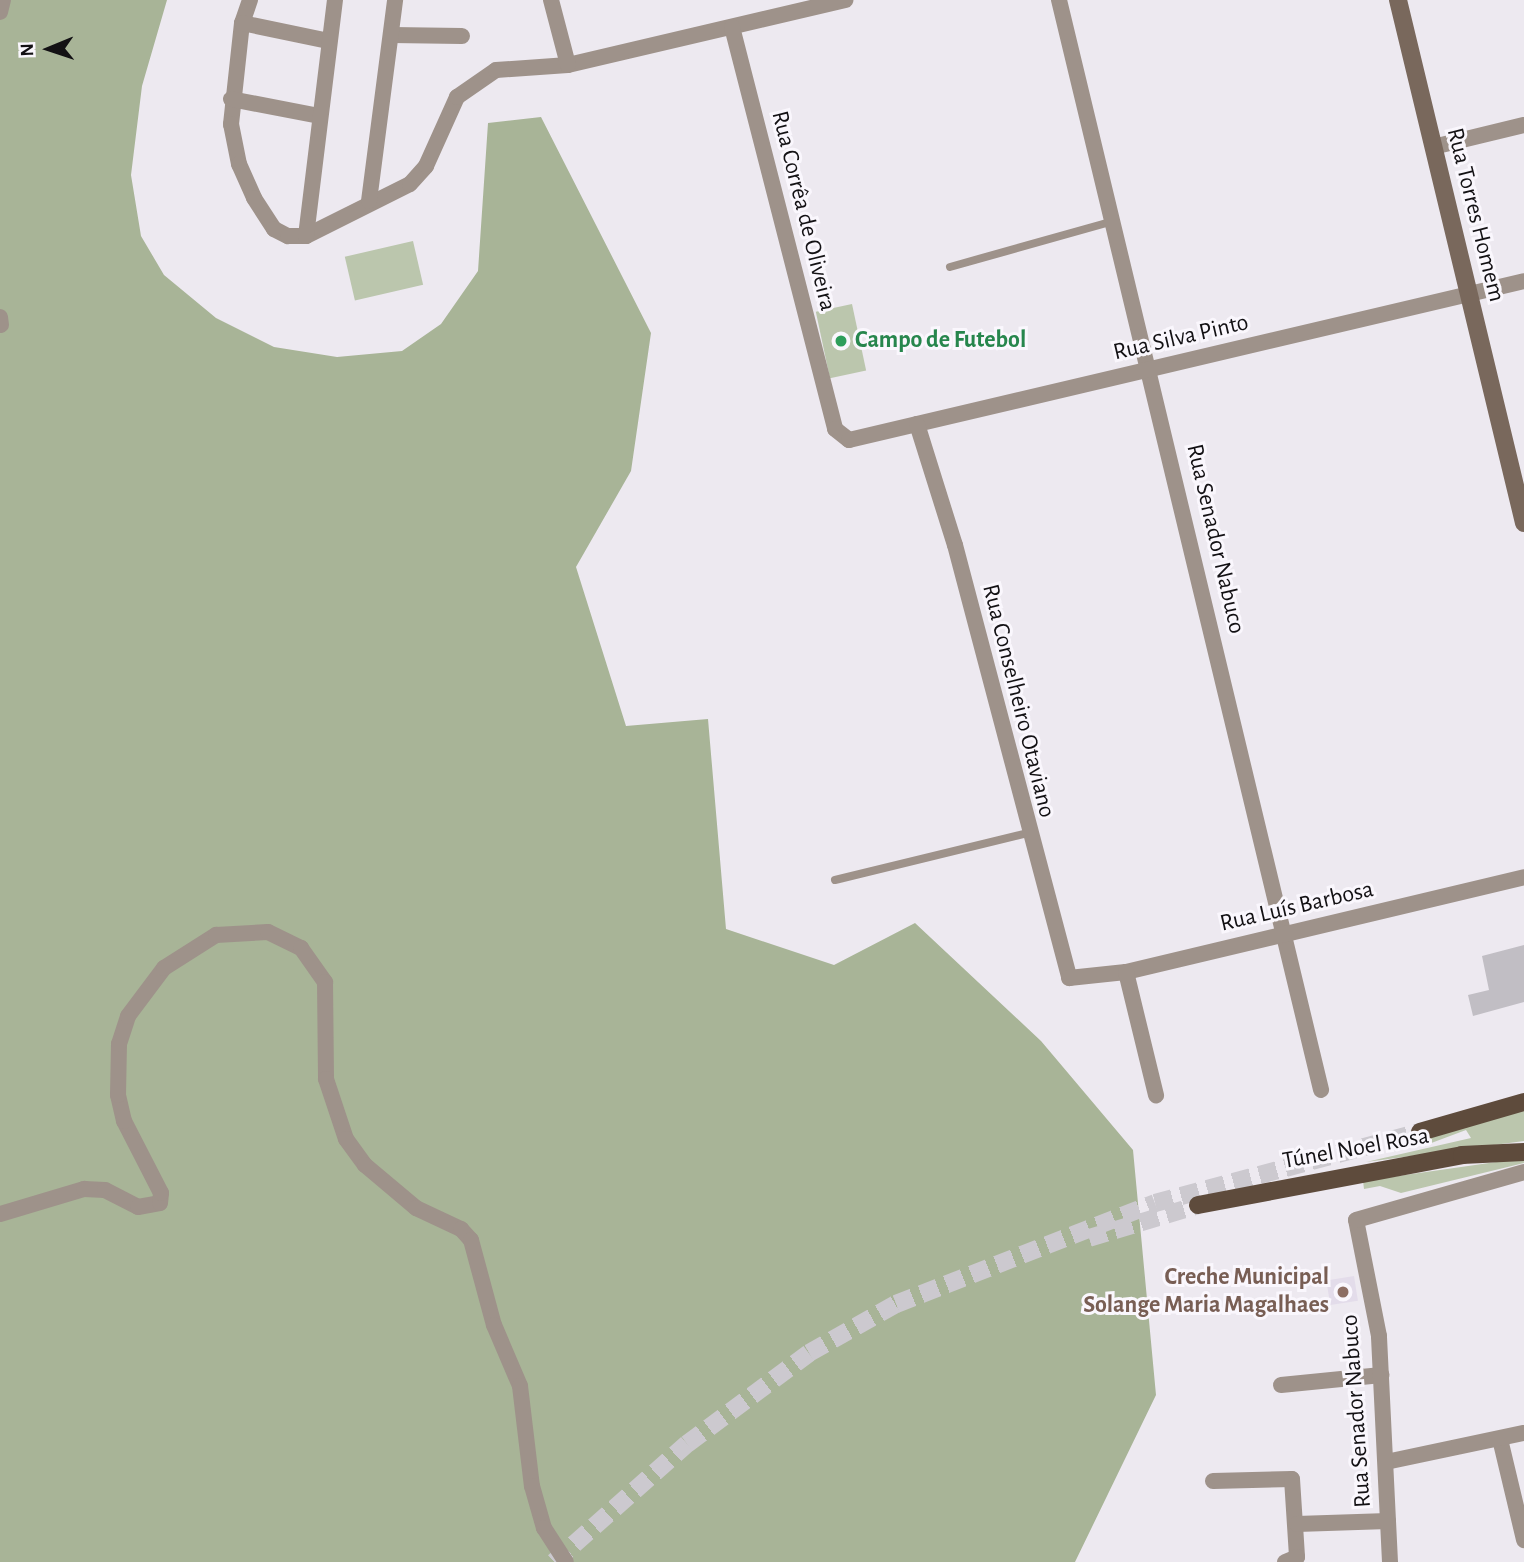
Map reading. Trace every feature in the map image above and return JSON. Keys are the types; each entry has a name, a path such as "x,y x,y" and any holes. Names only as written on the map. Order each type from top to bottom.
{"main road":[{"name":"Túnel Noel Rosa","path":"1420,1132 1524,1102"},
{"name":"Túnel Noel Rosa","path":"1198,1205 1462,1155 1524,1152"}],"street":[{"path":"0,12 3,0"},
{"path":"250,0 242,23 231,99 239,164 254,198 274,229 288,236 306,236 369,201 410,184 426,166 457,97 477,80 522,65 568,65 846,0"},
{"path":"306,236 335,0"},
{"path":"369,201 392,35 394,0"},
{"path":"551,0 568,65"},
{"name":"Rua Senador Nabuco","path":"1059,0 1150,368 1321,1090"},
{"name":"Rua Torres Homem","path":"1398,0 1470,294 1518,465 1524,523"},
{"path":"242,23 329,41"},
{"name":"Rua Corrêa de Oliveira","path":"732,27 835,429 849,440"},
{"path":"392,35 462,36"},
{"path":"231,99 319,116"},
{"path":"1433,146 1524,125"},
{"name":"Rua Silva Pinto","path":"849,440 1524,281"},
{"name":"Rua Conselheiro Otaviano","path":"917,425 955,545 1062,969 1080,981"},
{"name":"Rua Luís Barbosa","path":"1080,981 1524,877"},
{"path":"0,1214 84,1189 105,1191 138,1207 160,1203 161,1193 124,1121 118,1095 119,1044 128,1016 164,968 216,935 268,932 301,948 325,982 326,1079 346,1139 365,1165 416,1208 461,1229 475,1249 494,1325 520,1386 541,1518 566,1562"},
{"path":"1126,972 1156,1095"},
{"name":"Rua Senador Nabuco","path":"1390,1562 1382,1375 1358,1218 1524,1172"},
{"path":"1281,1385 1382,1375"},
{"path":"1386,1462 1524,1433"},
{"path":"1500,1439 1524,1540"},
{"path":"1213,1480 1292,1479 1297,1524 1297,1557 1284,1562"},
{"path":"1297,1524 1388,1521"}],"lane":[{"path":"950,267 1114,221"},
{"path":"835,880 1028,833"}],"shaded area":[{"name":"Creche Municipal Solange Maria Magalhaes","path":"1354,1276 1358,1301 1330,1305 1326,1280"}],"green space":[{"path":"0,0 167,0 142,86 131,175 141,236 164,275 216,318 274,347 337,357 402,351 441,324 478,271 488,123 541,117 651,333 631,471 576,567 626,726 708,719 726,929 834,965 915,923 1041,1041 1133,1150 1156,1395 1075,1562 0,1562"},
{"path":"413,241 423,285 355,301 345,257"},
{"name":"Campo de Futebol","path":"852,304 866,371 830,378 816,312"},
{"path":"1524,1110 1524,1141 1366,1162 1471,1138 1466,1130 1426,1145 1427,1138"},
{"path":"1524,1158 1524,1163 1401,1193 1380,1186 1364,1189 1363,1181"}],"building":[{"path":"1524,945 1524,1002 1473,1016 1468,995 1489,990 1482,956"}],"tunnel":[{"path":"554,1562 687,1444 809,1353 896,1304 1155,1203 1420,1132"},
{"path":"1089,1238 1198,1205"}],"place":[{"name":"Campo de Futebol","path":"841,341"},
{"name":"Creche Municipal Solange Maria Magalhaes","path":"1343,1292"}]}
